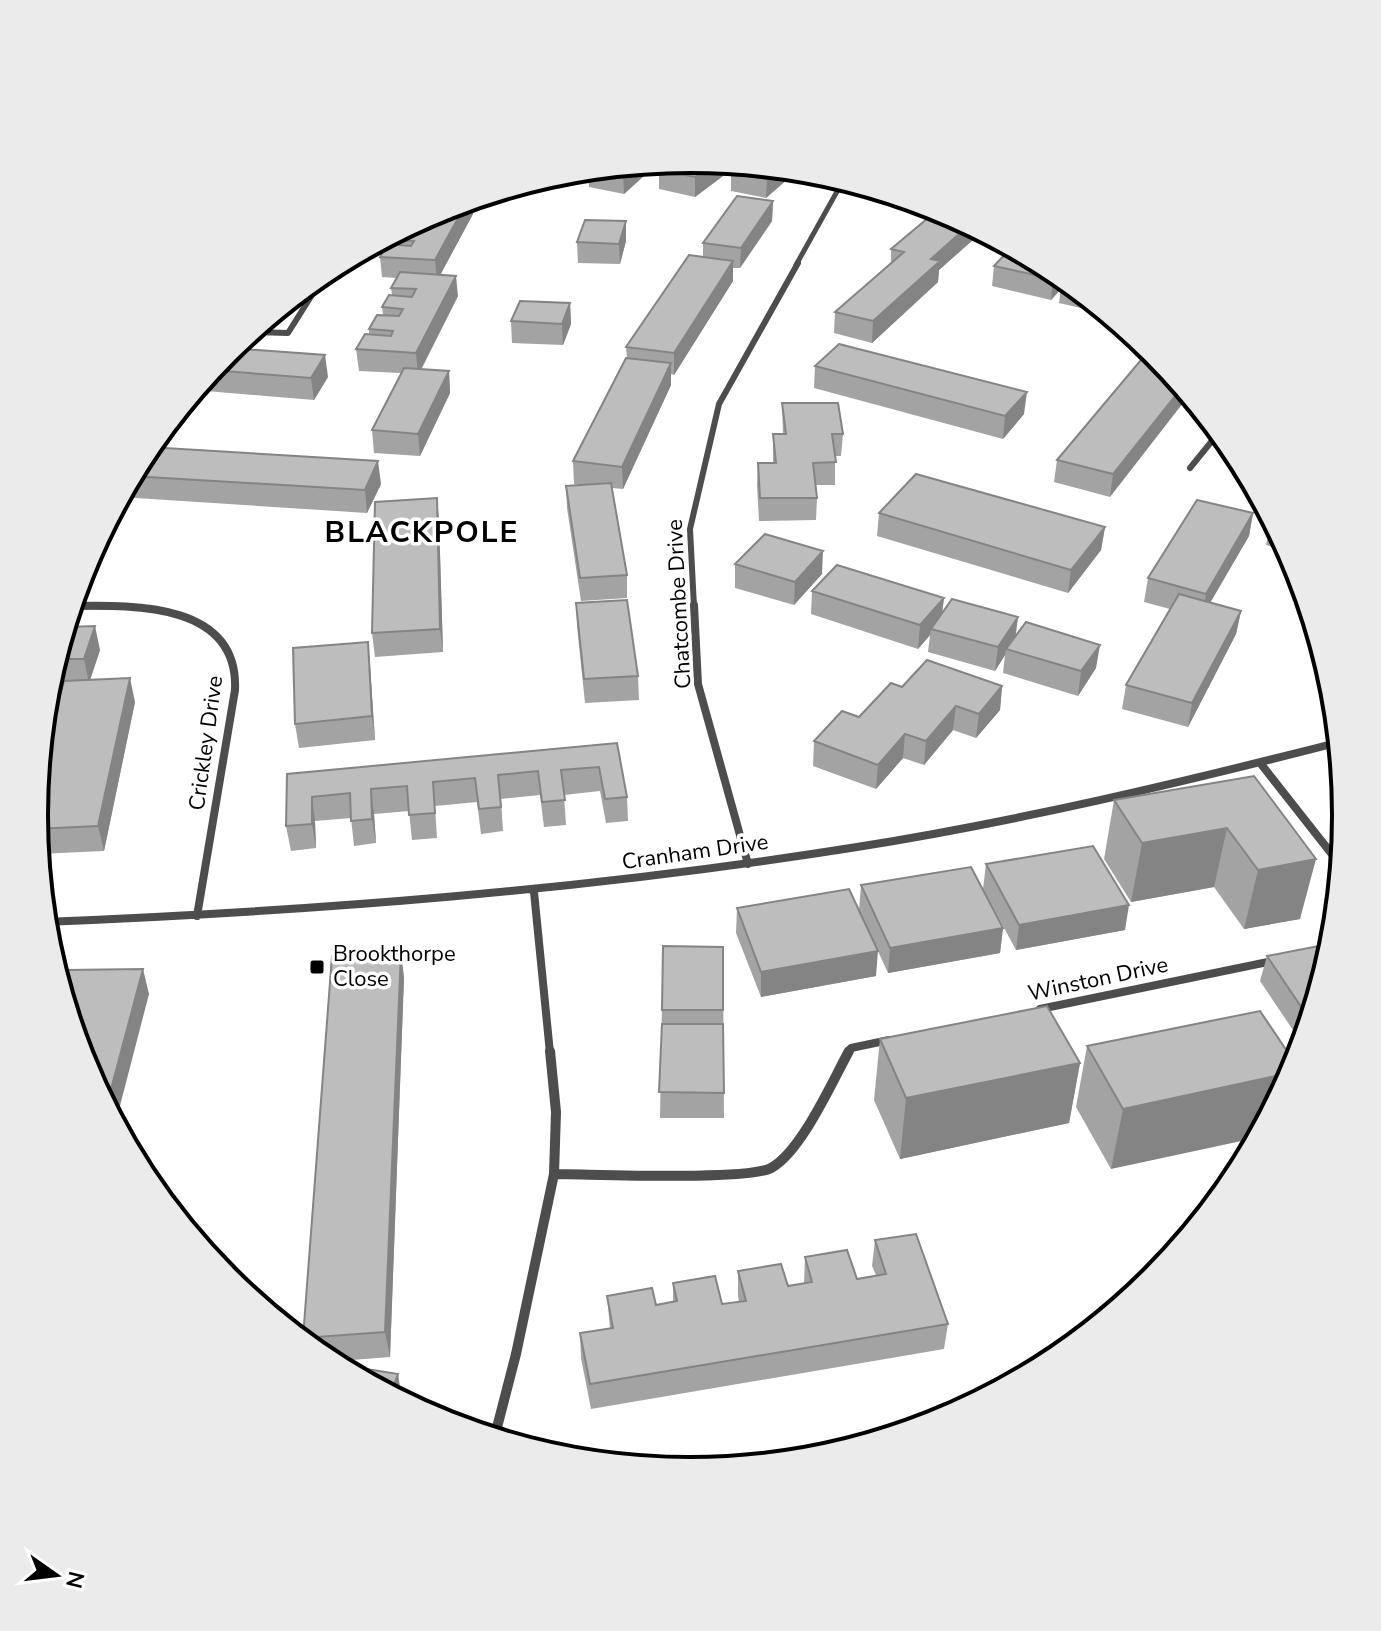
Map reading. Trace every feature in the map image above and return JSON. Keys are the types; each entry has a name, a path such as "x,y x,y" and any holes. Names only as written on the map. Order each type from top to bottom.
{"street":[{"name":"Chatcombe Drive","path":"748,864 698,684 690,529 693,506 719,404 838,190"},
{"path":"267,332 288,333 310,298"},
{"path":"1190,468 1212,441"},
{"name":"Crickley Drive","path":"83,606 125,606 185,617 207,629 223,643 235,663 235,690 197,916"},
{"name":"Cranham Drive","path":"57,922 197,916 534,892 748,864 1014,819 1147,792 1329,745"},
{"path":"1261,764 1332,854"},
{"path":"497,1428 516,1354 554,1174 556,1112 534,892"},
{"name":"Winston Drive","path":"1022,1013 1286,959"},
{"path":"554,1174 736,1174 770,1169 798,1142 851,1048 898,1038"}],"building":[{"path":"676,173 701,173 695,177"},
{"path":"737,196 773,201 741,248 703,243"},
{"path":"459,217 435,260 380,257 383,251 395,245 411,246 414,241 403,241"},
{"path":"927,219 960,233 931,259 940,261 873,321 835,312 904,252 891,249"},
{"path":"585,220 626,221 619,244 577,242"},
{"path":"689,255 733,261 674,353 626,347"},
{"path":"1004,255 1039,276 994,266"},
{"path":"400,272 456,276 416,353 356,349 365,334 391,336 393,331 369,329 377,315 399,316 403,309 382,307 389,295 412,297 416,289 391,288"},
{"path":"520,301 570,303 562,324 511,321"},
{"path":"839,344 1027,392 1005,416 815,366"},
{"path":"248,349 325,355 311,378 226,371"},
{"path":"626,358 671,363 622,467 573,461"},
{"path":"1142,358 1176,395 1113,474 1057,460"},
{"path":"404,368 449,371 418,434 372,430"},
{"path":"782,403 838,403 843,434 832,434 836,462 813,463 817,498 760,498 758,463 776,463 773,434 786,434"},
{"path":"164,448 378,461 365,490 145,477"},
{"path":"916,474 1105,527 1071,570 879,513"},
{"path":"611,483 627,575 580,578 566,486"},
{"path":"437,498 440,629 372,633 375,502"},
{"path":"1197,500 1253,513 1206,594 1148,578"},
{"path":"765,534 823,551 795,582 735,564"},
{"path":"837,565 944,598 920,625 812,591"},
{"path":"1179,594 1241,611 1192,703 1126,685"},
{"path":"952,599 1018,617 998,647 931,629"},
{"path":"627,600 638,676 584,679 576,603"},
{"path":"1026,622 1100,645 1081,671 1006,649"},
{"path":"95,626 84,659 68,659 70,649 77,627"},
{"path":"368,642 372,716 295,724 293,648"},
{"path":"927,660 1002,686 979,714 956,706 926,741 905,734 878,765 814,741 842,711 859,717 891,683 902,687"},
{"path":"130,678 98,826 48,828 53,732 64,681"},
{"path":"617,743 627,797 605,799 599,767 561,770 565,800 542,802 538,771 498,775 501,807 479,809 475,778 433,782 435,813 409,815 407,786 371,789 372,819 351,821 350,793 312,797 312,824 286,826 287,774"},
{"path":"1254,776 1316,859 1258,870 1227,828 1142,843 1114,800"},
{"path":"1093,846 1129,905 1019,925 986,864"},
{"path":"971,867 1003,928 890,948 861,885"},
{"path":"849,889 878,951 761,972 737,908"},
{"path":"663,946 723,947 723,1010 662,1010"},
{"path":"1320,946 1303,1009 1267,956"},
{"path":"401,952 385,1332 316,1337 304,1328 332,956"},
{"path":"143,969 110,1092 82,1022 67,970"},
{"path":"1047,1006 1080,1063 906,1098 880,1039"},
{"path":"1260,1011 1288,1052 1278,1076 1123,1109 1087,1046"},
{"path":"662,1024 723,1024 724,1093 659,1092"},
{"path":"916,1234 948,1324 590,1384 580,1333 613,1328 607,1296 652,1288 656,1305 677,1301 673,1283 715,1276 722,1304 746,1301 738,1271 781,1264 788,1286 812,1282 805,1257 847,1250 857,1279 886,1274 875,1240"},
{"path":"363,1368 398,1374 394,1385"}],"place":[{"name":"Brookthorpe Close","path":"317,967"}],"district":[{"name":"BLACKPOLE","path":"422,532"}]}
